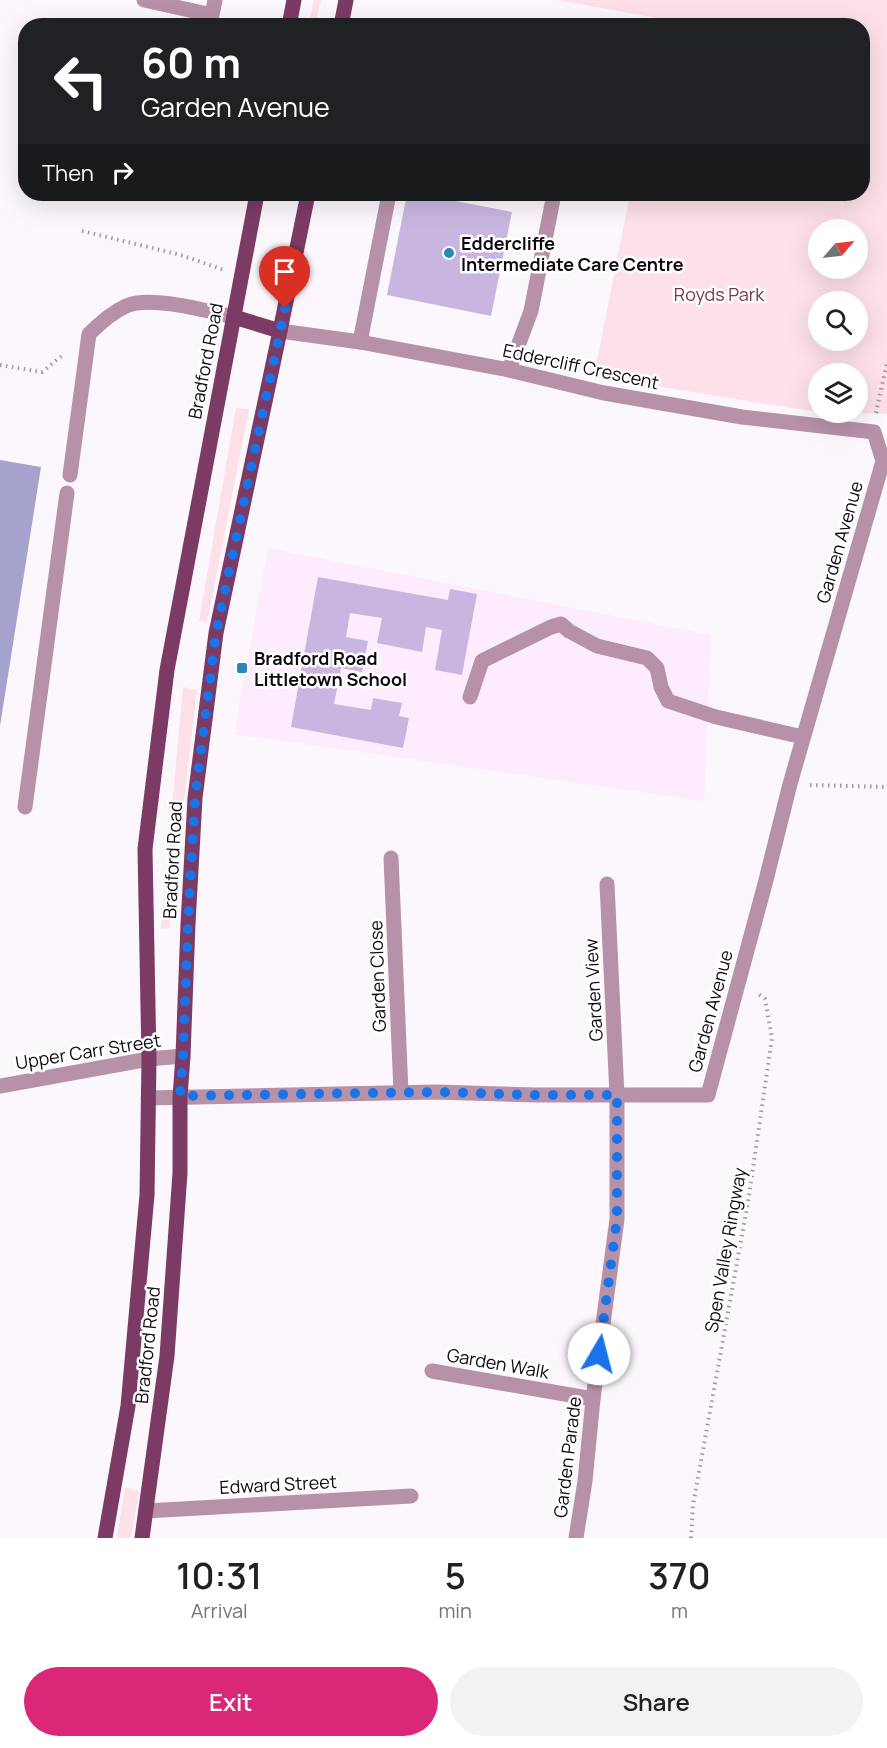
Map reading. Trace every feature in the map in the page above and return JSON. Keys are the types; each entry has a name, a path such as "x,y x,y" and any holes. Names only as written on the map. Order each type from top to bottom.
{"main road":[{"path":"291,18 294,0"},
{"path":"343,18 346,0"},
{"name":"Bradford Road","path":"105,1538 129,1394 147,1195 149,1059 145,849 167,670 256,201"},
{"name":"Bradford Road","path":"142,1538 168,1356 180,1173 180,1096 195,798 216,633 307,201"},
{"path":"234,317 280,331"}],"street":[{"path":"144,0 212,15 215,0"},
{"path":"360,342 388,201"},
{"path":"509,370 531,311 553,201"},
{"path":"70,474 89,334 105,318 129,305 152,302 234,317"},
{"name":"Eddercliff Crescent","path":"280,331 360,342 509,370 604,393 879,438"},
{"name":"Garden Avenue","path":"148,1098 401,1092 708,1095 790,784 883,461 879,438"},
{"path":"25,807 67,493"},
{"path":"470,697 482,662 561,624 569,631 597,646 647,658 657,668 668,701 716,717 803,737"},
{"name":"Garden Close","path":"392,858 401,1092"},
{"name":"Garden View","path":"607,884 617,1095"},
{"name":"Upper Carr Street","path":"0,1086 149,1059 183,1056"},
{"name":"Garden Parade","path":"576,1538 617,1219 617,1095"},
{"name":"Garden Walk","path":"432,1371 593,1399"},
{"name":"Edward Street","path":"146,1510 411,1496"}],"path":[{"path":"82,231 181,255 242,276"},
{"path":"0,365 42,372 89,334"},
{"path":"879,438 875,415 887,363"},
{"path":"790,784 887,787"},
{"name":"Spen Valley Ringway","path":"691,1538 693,1505 748,1202 772,1038 765,999 738,980"}],"shaded area":[{"path":"268,548 711,635 704,801 234,734"}],"green space":[{"path":"314,0 321,0 317,18 310,18"},
{"name":"Royds Park","path":"557,0 887,0 887,414 868,413 868,363 808,363 808,410 594,376 629,201 870,201 870,18 657,18"},
{"path":"236,408 249,409 207,623 199,621"},
{"path":"183,687 197,690 169,928 161,929"},
{"path":"125,1487 139,1491 131,1538 117,1538"}],"water":[{"path":"0,460 41,467 0,726"}],"building":[{"name":"Eddercliffe Intermediate Care Centre","path":"406,201 455,201 512,212 491,316 387,295"},
{"path":"318,577 448,600 450,589 477,594 462,675 435,670 442,630 426,627 422,652 377,643 382,618 350,613 346,637 368,641 362,672 341,668 334,704 371,710 373,698 402,703 399,716 409,718 403,748 291,727"}],"place":[{"name":"Eddercliffe Intermediate Care Centre","path":"449,253"},
{"name":"Bradford Road Littletown School","path":"242,668"}],"route":[{"path":"285,308 216,633 195,798 180,1096 435,1092 617,1095 617,1219 599,1354"}]}
